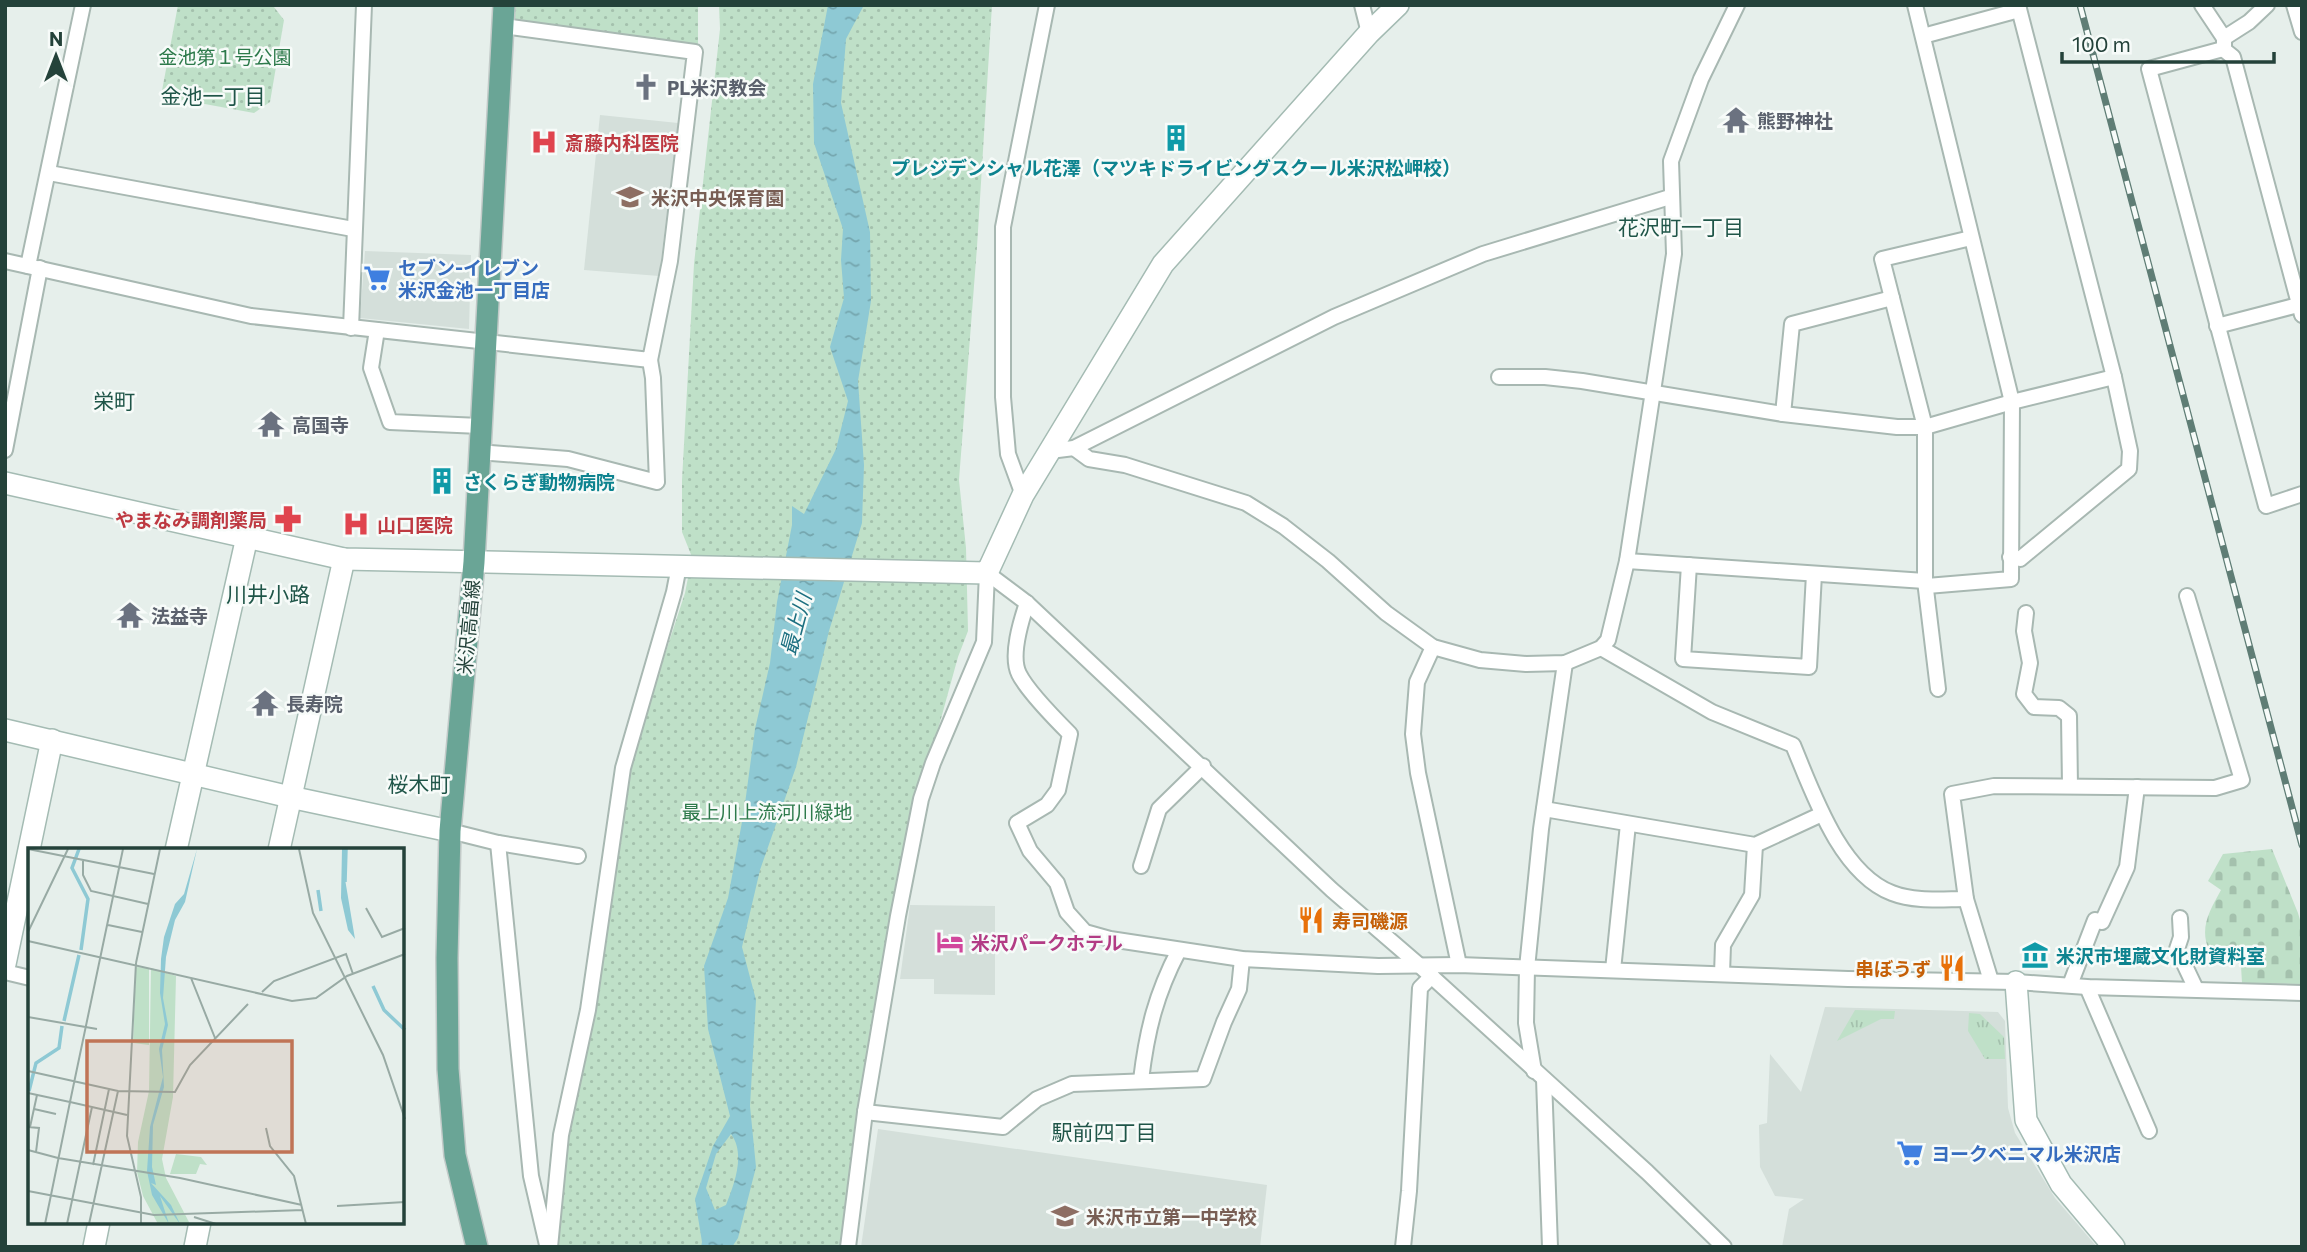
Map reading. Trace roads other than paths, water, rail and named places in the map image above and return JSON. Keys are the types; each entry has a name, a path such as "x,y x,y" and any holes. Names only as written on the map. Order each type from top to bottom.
{"main road":[{"name":"米沢高畠線","path":"477,1247 455,1155 448,1069 447,958 450,831 474,562 503,16"}],"street":[{"path":"5,450 49,173 83,5"},
{"path":"351,328 364,5"},
{"path":"1023,495 1008,454 1003,397 1003,228 1047,5"},
{"path":"1362,5 1369,33"},
{"path":"848,1247 865,1112 921,799 933,763 984,642 987,573 1023,495 1163,264 1369,33 1398,5"},
{"path":"1074,449 1089,459 1125,465 1246,503 1310,547 1386,613 1433,647 1480,660 1526,664 1565,663 1601,648 1608,640 1627,561 1674,254 1671,161 1700,79 1737,5"},
{"path":"1627,561 1926,584 2011,579 2012,402 1915,5"},
{"path":"2202,5 2233,57 2301,308 2217,326"},
{"path":"2267,5 2224,43 2149,69 2266,506 2302,494"},
{"path":"2294,5 2302,32"},
{"path":"1923,36 2018,8 2114,377 2130,451 2129,468 2020,559 2010,557"},
{"path":"478,453 568,459 657,482 650,359 670,261 695,52 503,16"},
{"path":"49,173 353,229"},
{"path":"1050,451 1074,449 1334,317 1470,259 1671,197"},
{"path":"1938,689 1926,584 1925,427 1882,259 1971,237"},
{"path":"5,261 251,316 650,359"},
{"path":"1783,414 1792,324 1892,298"},
{"path":"377,330 371,369 390,422 480,426"},
{"path":"1499,377 1545,377 1783,414 1897,428 1925,427 2114,377"},
{"path":"5,483 344,559 987,573 1027,603 1332,890 1432,976 1647,1172 1724,1247"},
{"path":"176,848 247,537"},
{"path":"279,848 344,559"},
{"path":"1689,565 1683,659 1809,667 1814,574"},
{"path":"549,1247 561,1135 588,1010 623,768 674,592 679,566"},
{"path":"1991,981 1966,900 1952,794 1994,786 2215,788 2242,780 2187,596"},
{"path":"1027,603 1016,639 1018,672 1054,719 1070,734 1058,790 1047,805 1017,823 1030,851 1058,883 1067,912 1085,932 1110,939 1242,959 1378,967 1459,965 2302,993"},
{"path":"2026,613 2024,631 2030,663 2024,694 2034,707 2059,708 2068,716 2070,786"},
{"path":"1433,647 1418,682 1413,734 1418,773 1459,965"},
{"path":"1601,648 1712,712 1793,745 1822,814 1847,854 1874,884 1892,894 1911,899 1966,900"},
{"path":"1550,1247 1539,1075 1526,1023 1527,968 1544,809 1565,663"},
{"path":"5,730 498,843 578,856"},
{"path":"29,848 52,740"},
{"path":"1141,866 1159,809 1203,766"},
{"path":"2070,985 2095,920 2102,922 2127,867 2137,788"},
{"path":"1544,809 1755,845 1822,814"},
{"path":"1613,970 1628,824"},
{"path":"498,843 531,1176 549,1247"},
{"path":"1722,974 1723,944 1752,895 1755,845"},
{"path":"5,964 28,854"},
{"path":"2180,918 2181,937 2177,949 2196,989"},
{"path":"1141,1080 1147,1034 1164,979 1179,950"},
{"path":"865,1112 1003,1127 1038,1099 1072,1084 1203,1079 1239,989 1242,959"},
{"path":"5,972 28,978"},
{"path":"1403,1247 1409,1191 1420,988 1432,976"},
{"path":"2016,982 2026,1120 2061,1184 2114,1247"},
{"path":"2087,986 2149,1131"},
{"path":"94,1247 99,1224"},
{"path":"195,1247 200,1224"}],"water":[{"name":"最上川","path":"828,5 864,5 846,39 841,103 870,232 871,301 858,381 864,465 862,523 829,631 796,767 760,870 742,947 756,1000 750,1106 756,1167 738,1238 732,1247 701,1247 695,1199 713,1146 730,1116 708,1029 704,966 728,898 755,729 770,663 777,602 792,525 792,506 804,514 836,449 848,401 830,347 844,298 841,260 843,229 814,143 813,84","holes":["731,1134 738,1151 735,1179 726,1205 715,1210 706,1188 716,1154"]}],"railway":[{"path":"2080,5 2302,845"}],"place":[{"name":"PL米沢教会","path":"646,87"},
{"name":"熊野神社","path":"1736,120"},
{"name":"プレジデンシャル花澤（マツキドライビングスクール米沢松岬校）","path":"1176,138"},
{"name":"斎藤内科医院","path":"544,142"},
{"name":"米沢中央保育園","path":"630,197"},
{"name":"セブン-イレブン 米沢金池一丁目店","path":"377,278"},
{"name":"高国寺","path":"271,424"},
{"name":"さくらぎ動物病院","path":"442,481"},
{"name":"やまなみ調剤薬局","path":"288,519"},
{"name":"山口医院","path":"356,524"},
{"name":"法益寺","path":"130,615"},
{"name":"長寿院","path":"265,703"},
{"name":"寿司磯源","path":"1311,920"},
{"name":"米沢パークホテル","path":"950,942"},
{"name":"米沢市埋蔵文化財資料室","path":"2035,955"},
{"name":"串ぼうず","path":"1952,968"},
{"name":"ヨークベニマル米沢店","path":"1910,1153"},
{"name":"米沢市立第一中学校","path":"1065,1216"}],"district":[{"name":"金池一丁目","path":"213,95"},
{"name":"花沢町一丁目","path":"1681,226"},
{"name":"栄町","path":"114,400"},
{"name":"川井小路","path":"268,593"},
{"name":"桜木町","path":"419,783"},
{"name":"駅前四丁目","path":"1104,1131"}],"park label":[{"name":"金池第１号公園","path":"225,56"},
{"name":"最上川上流河川緑地","path":"767,811"}]}
